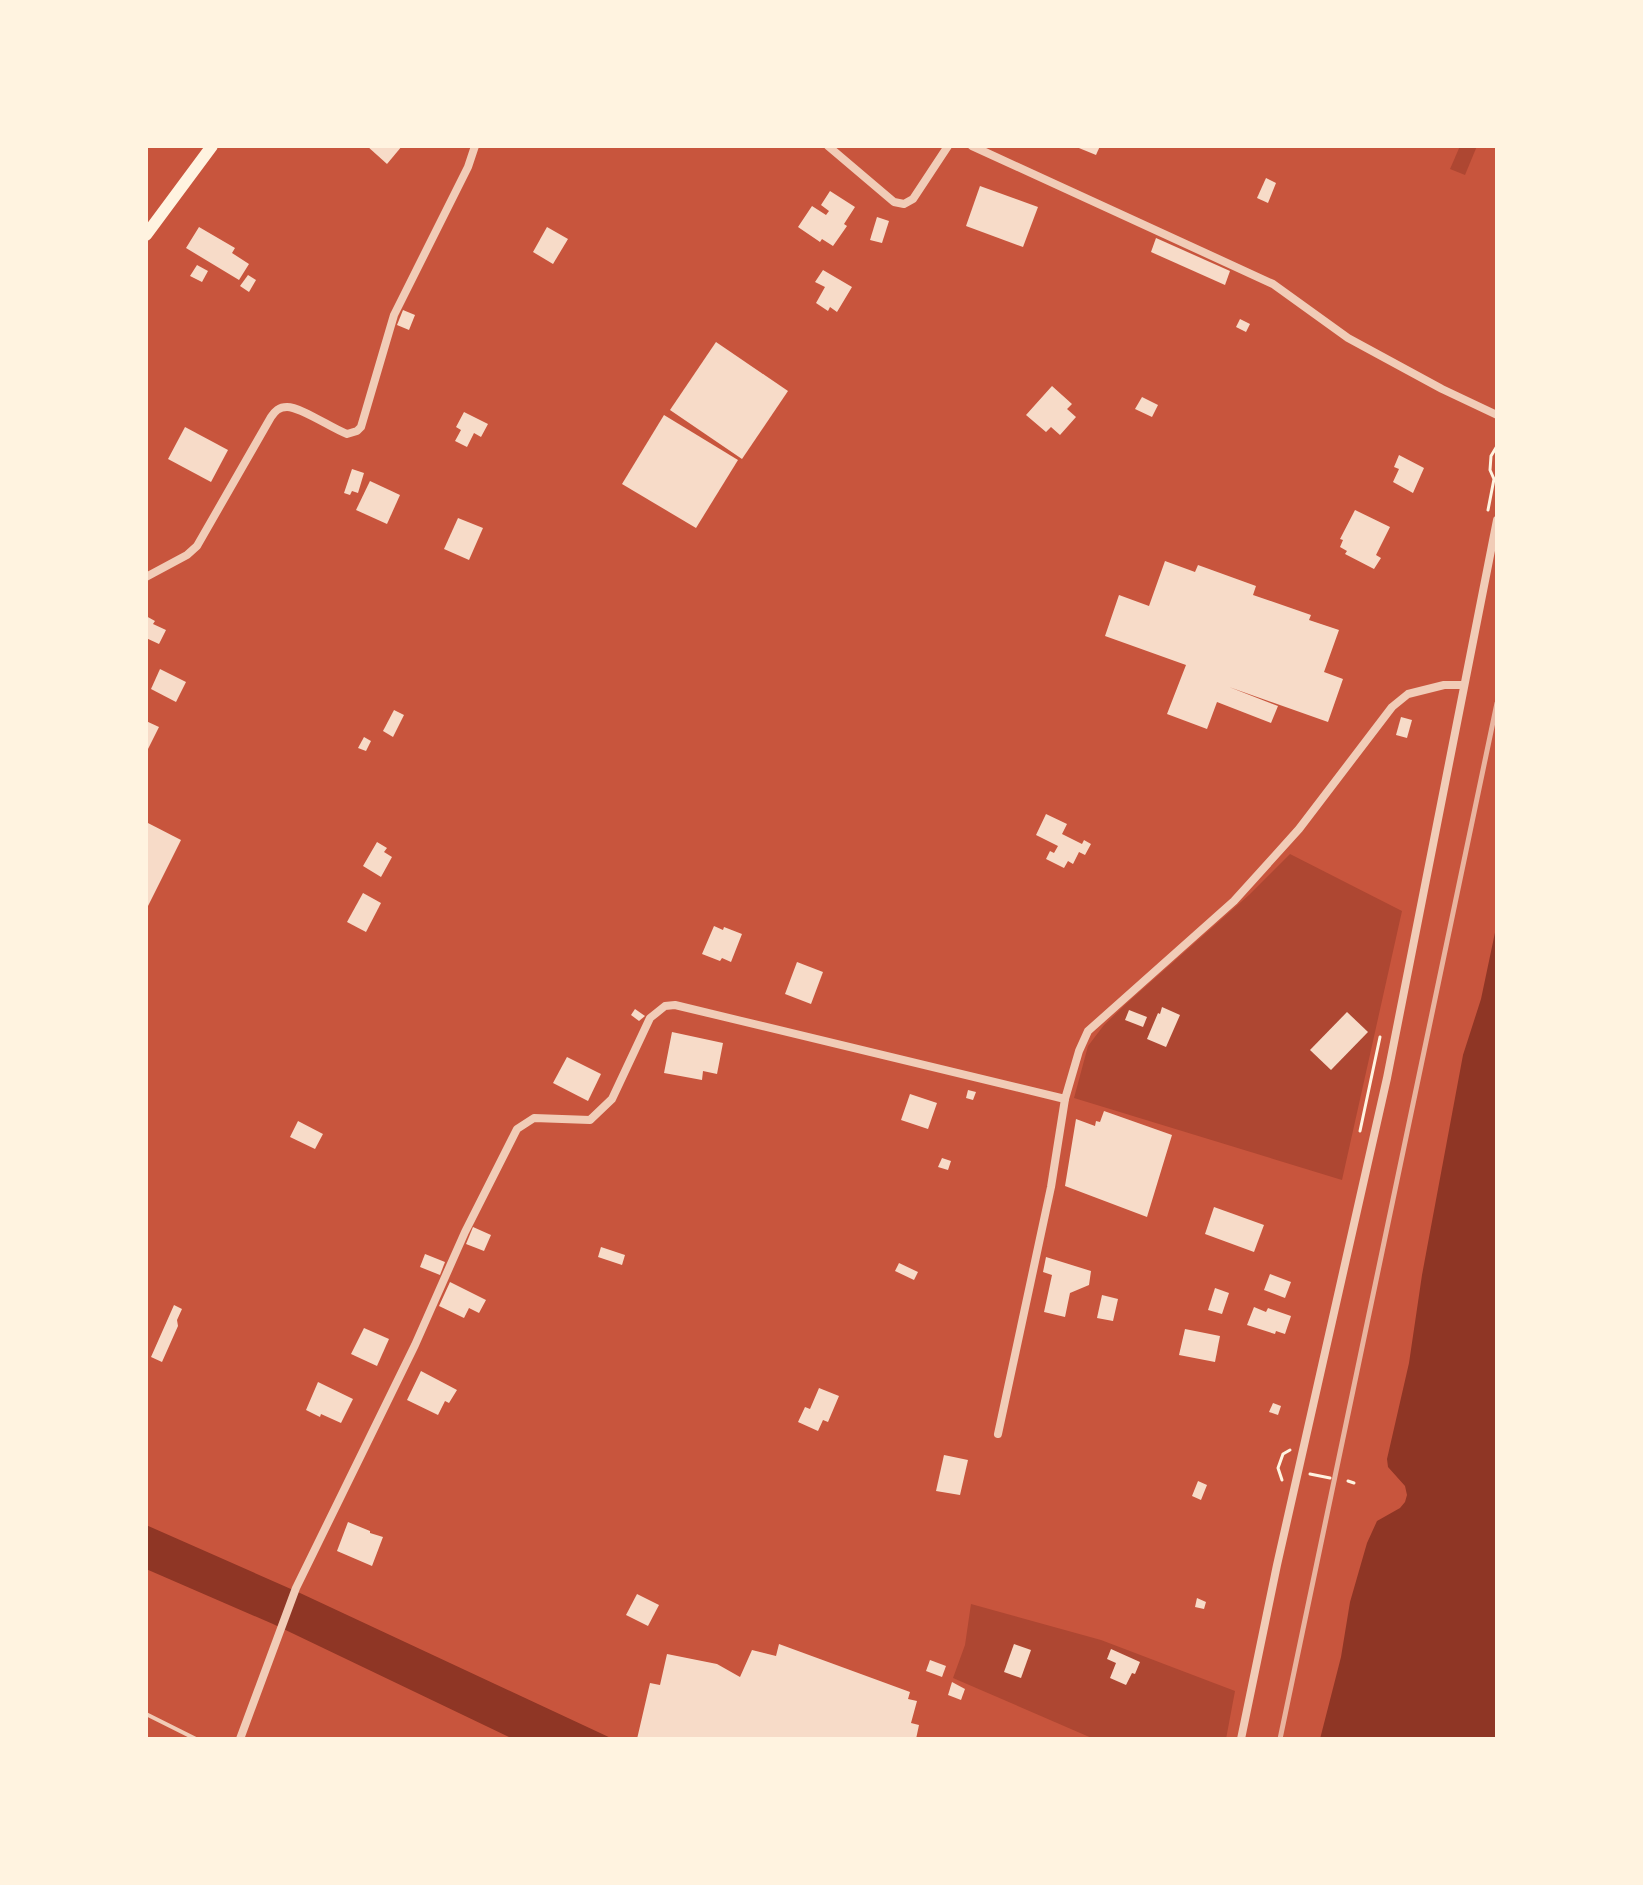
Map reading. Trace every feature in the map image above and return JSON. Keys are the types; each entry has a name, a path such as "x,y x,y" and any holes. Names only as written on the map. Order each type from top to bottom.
{"main road":[{"path":"146,235 212,146"}],"street":[{"path":"146,577 187,555 197,546 278,409 289,407 342,432 352,433 361,427 394,315 468,167 475,146"},
{"path":"828,146 894,202 904,204 913,199 948,146"},
{"path":"972,146 1273,284 1348,338 1497,415"},
{"path":"1241,1739 1387,1078 1497,520"},
{"path":"998,1434 1051,1187 1065,1099 1088,1031 1234,901 1299,829 1392,707 1408,694 1444,685 1464,685"},
{"path":"240,1739 296,1588 517,1129 534,1118 590,1120 612,1099 645,1026 657,1011 665,1006 685,1006 1065,1099"}],"lane":[{"path":"146,1714 196,1739"}],"path":[{"path":"1299,1472 1330,1478"},
{"path":"1348,1481 1354,1483"}],"shaded area":[{"path":"1460,146 1477,146 1465,175 1450,169"},
{"path":"1290,854 1402,911 1342,1180 1074,1098 1088,1046 1104,1025"},
{"path":"1497,923 1497,1739 1320,1739 1341,1657 1350,1602 1367,1543 1377,1521 1400,1508 1407,1495 1405,1486 1388,1467 1387,1459 1409,1363 1463,1055 1481,999"},
{"path":"146,1525 613,1739 513,1739 273,1624 146,1569"},
{"path":"971,1604 1101,1640 1235,1691 1226,1739 1094,1739 953,1678 965,1645"}],"building":[{"path":"367,146 402,146 387,164"},
{"path":"1074,146 1100,146 1096,155"},
{"path":"1266,178 1276,183 1268,203 1257,198"},
{"path":"980,186 1038,207 1023,247 966,226"},
{"path":"830,191 855,207 833,246 822,239 820,242 798,227 812,206 826,215 829,211 821,205"},
{"path":"877,217 889,221 882,243 870,240"},
{"path":"199,227 235,248 232,253 249,264 239,280 186,248"},
{"path":"547,227 568,239 553,264 533,252"},
{"path":"1156,238 1230,271 1225,285 1151,252"},
{"path":"197,265 208,271 202,282 190,276"},
{"path":"823,270 852,287 837,312 830,307 828,311 816,303 825,287 815,282"},
{"path":"248,275 256,280 249,292 240,286"},
{"path":"403,310 415,315 409,330 397,325"},
{"path":"1240,319 1250,324 1246,332 1236,327"},
{"path":"716,342 788,391 742,459 670,410"},
{"path":"1052,386 1072,404 1067,409 1076,417 1060,435 1051,427 1046,432 1026,415"},
{"path":"1142,397 1158,405 1152,417 1135,409"},
{"path":"464,412 488,424 481,437 474,433 467,447 455,441 461,430 456,427"},
{"path":"664,415 738,460 696,528 622,484"},
{"path":"185,427 228,450 211,482 168,459"},
{"path":"1399,455 1424,468 1413,493 1393,482 1399,469 1394,467"},
{"path":"352,469 364,473 358,493 352,491 350,495 344,493"},
{"path":"370,481 400,495 387,524 356,510"},
{"path":"1355,510 1390,527 1376,555 1381,558 1374,569 1345,554 1347,551 1340,547 1343,540 1340,539"},
{"path":"458,518 483,528 469,560 444,549"},
{"path":"1165,561 1195,572 1198,565 1256,586 1253,595 1311,615 1309,620 1339,630 1324,672 1343,679 1328,722 1229,687 1278,706 1271,723 1217,702 1207,729 1167,714 1186,665 1105,636 1119,595 1149,606"},
{"path":"146,616 155,621 153,624 166,630 159,644 146,638"},
{"path":"160,669 186,682 176,702 151,689"},
{"path":"394,710 404,715 393,737 383,731"},
{"path":"1401,717 1412,720 1407,738 1396,735"},
{"path":"146,721 159,727 146,753"},
{"path":"364,737 371,741 366,751 358,748"},
{"path":"1046,814 1067,824 1062,834 1082,844 1084,840 1091,844 1085,855 1079,852 1073,864 1068,861 1064,868 1046,859 1050,851 1054,853 1058,846 1036,835"},
{"path":"146,822 181,840 146,910"},
{"path":"377,842 387,848 384,852 392,857 381,877 363,866"},
{"path":"363,893 381,903 366,932 347,922"},
{"path":"714,926 742,934 731,962 702,954"},
{"path":"797,962 823,972 811,1004 785,994"},
{"path":"1162,1007 1180,1015 1166,1047 1147,1039"},
{"path":"635,1009 645,1016 639,1021 631,1015"},
{"path":"1129,1010 1147,1017 1143,1027 1125,1020"},
{"path":"1347,1012 1368,1032 1331,1070 1310,1050"},
{"path":"672,1032 723,1043 717,1074 703,1071 702,1080 664,1073"},
{"path":"567,1057 601,1074 588,1101 553,1083"},
{"path":"968,1090 976,1092 973,1100 966,1098"},
{"path":"910,1094 937,1103 928,1129 901,1120"},
{"path":"1104,1111 1172,1135 1147,1217 1065,1186 1076,1119 1095,1126"},
{"path":"298,1121 323,1134 315,1149 290,1137"},
{"path":"942,1158 951,1161 948,1170 938,1167"},
{"path":"1214,1207 1264,1225 1254,1252 1205,1234"},
{"path":"473,1227 491,1235 484,1251 466,1244"},
{"path":"601,1247 625,1255 622,1265 598,1257"},
{"path":"425,1254 445,1262 440,1275 420,1267"},
{"path":"1046,1257 1091,1271 1089,1285 1070,1293 1065,1317 1044,1312 1052,1275 1043,1272"},
{"path":"899,1263 918,1272 914,1280 895,1271"},
{"path":"1270,1274 1291,1282 1285,1298 1264,1290"},
{"path":"450,1282 486,1300 479,1313 469,1308 464,1318 439,1306"},
{"path":"1215,1288 1229,1293 1222,1314 1208,1310"},
{"path":"1102,1295 1118,1299 1113,1321 1097,1318"},
{"path":"174,1305 182,1309 162,1362 151,1357"},
{"path":"1254,1307 1291,1316 1285,1334 1247,1325"},
{"path":"364,1328 389,1339 377,1366 351,1354"},
{"path":"1185,1329 1220,1336 1215,1362 1179,1355"},
{"path":"421,1371 457,1390 449,1403 445,1401 438,1415 407,1400"},
{"path":"318,1382 353,1399 341,1423 306,1410"},
{"path":"819,1388 839,1396 828,1422 823,1420 818,1431 798,1422 805,1407 810,1409"},
{"path":"1273,1403 1281,1406 1278,1415 1269,1412"},
{"path":"944,1455 968,1460 960,1495 936,1491"},
{"path":"1198,1481 1207,1485 1201,1500 1192,1496"},
{"path":"348,1522 383,1537 372,1566 337,1551"},
{"path":"637,1594 659,1605 648,1626 626,1615"},
{"path":"1197,1598 1206,1602 1204,1609 1195,1607"},
{"path":"779,1644 910,1692 908,1699 917,1701 911,1723 919,1725 916,1739 637,1739 650,1683 660,1685 667,1654 717,1664 740,1677 752,1650 776,1656"},
{"path":"1014,1644 1031,1650 1021,1678 1004,1672"},
{"path":"1111,1649 1140,1662 1126,1685 1110,1678 1116,1663 1107,1659"},
{"path":"930,1660 946,1666 942,1677 926,1671"},
{"path":"952,1682 965,1689 961,1700 948,1695"}],"railway":[{"path":"1280,1739 1497,703"}]}
